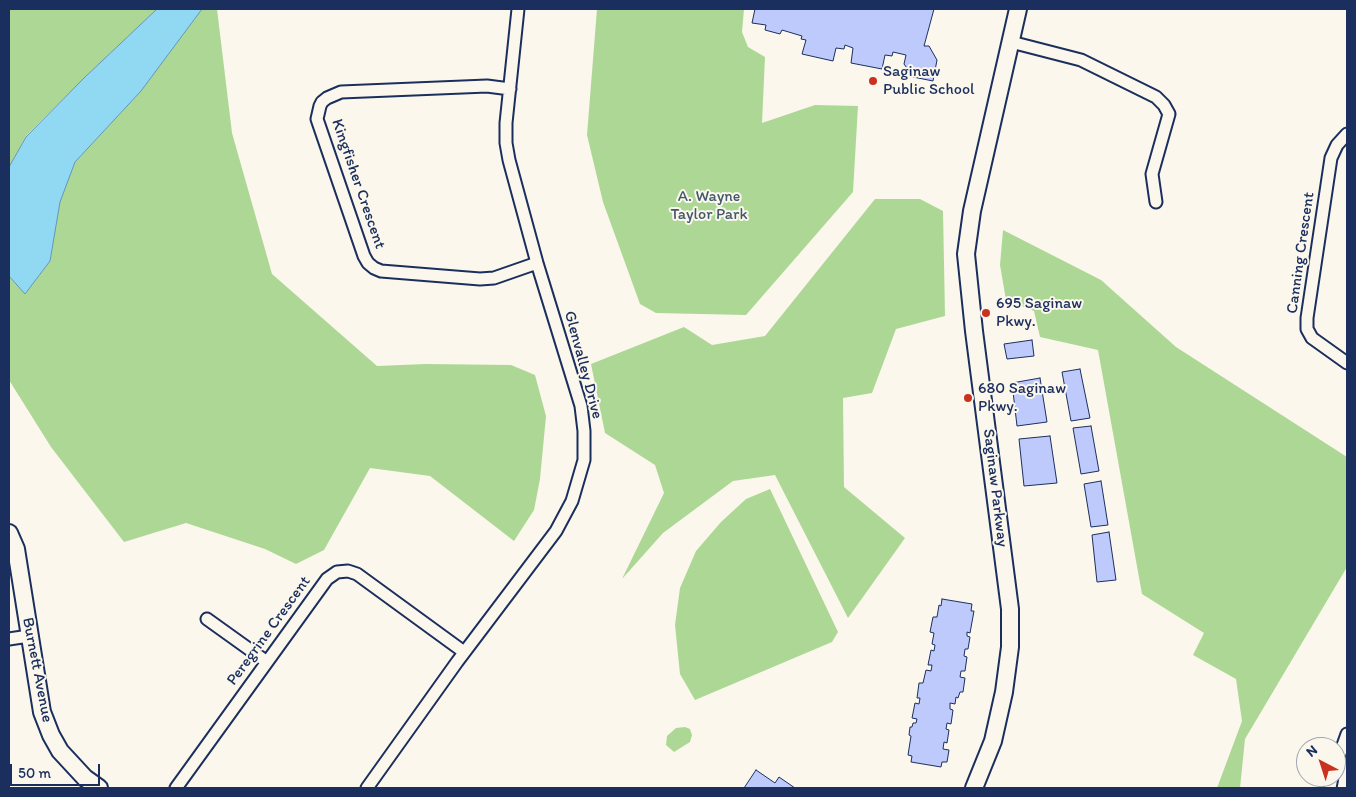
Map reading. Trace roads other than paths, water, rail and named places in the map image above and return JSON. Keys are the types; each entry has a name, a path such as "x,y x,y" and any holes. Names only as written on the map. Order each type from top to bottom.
{"street":[{"name":"Glenvalley Drive","path":"367,788 464,652 556,531 572,501 584,460 584,431 581,406 537,263 506,143 518,9"},
{"name":"Saginaw Parkway","path":"974,788 992,741 1004,692 1010,647 1010,618 1007,580 966,254 968,232 976,194 1018,9"},
{"path":"1011,42 1081,60 1156,97 1164,105 1169,114 1152,174 1156,202"},
{"name":"Kingfisher Crescent","path":"510,88 487,86 341,92 322,102 317,119 364,256 374,268 381,271 480,279 494,278 537,263"},
{"name":"Canning Crescent","path":"1347,134 1337,146 1331,158 1307,318 1308,329 1312,338 1347,363"},
{"name":"Burnett Avenue","path":"9,533 16,549 42,712 60,751 71,764 99,788"},
{"name":"Peregrine Crescent","path":"176,788 327,579 337,572 348,571 357,574 464,652"},
{"path":"207,619 267,662"},
{"path":"9,639 29,636"}],"water":[{"path":"157,9 202,9 141,91 75,162 60,202 50,261 25,294 9,276 9,167 26,137 83,79"}],"place":[{"name":"Saginaw Public School","path":"873,81"},
{"name":"695 Saginaw Pkwy.","path":"986,313"},
{"name":"680 Saginaw Pkwy.","path":"968,398"}],"park label":[{"name":"A. Wayne Taylor Park","path":"709,206"}]}
